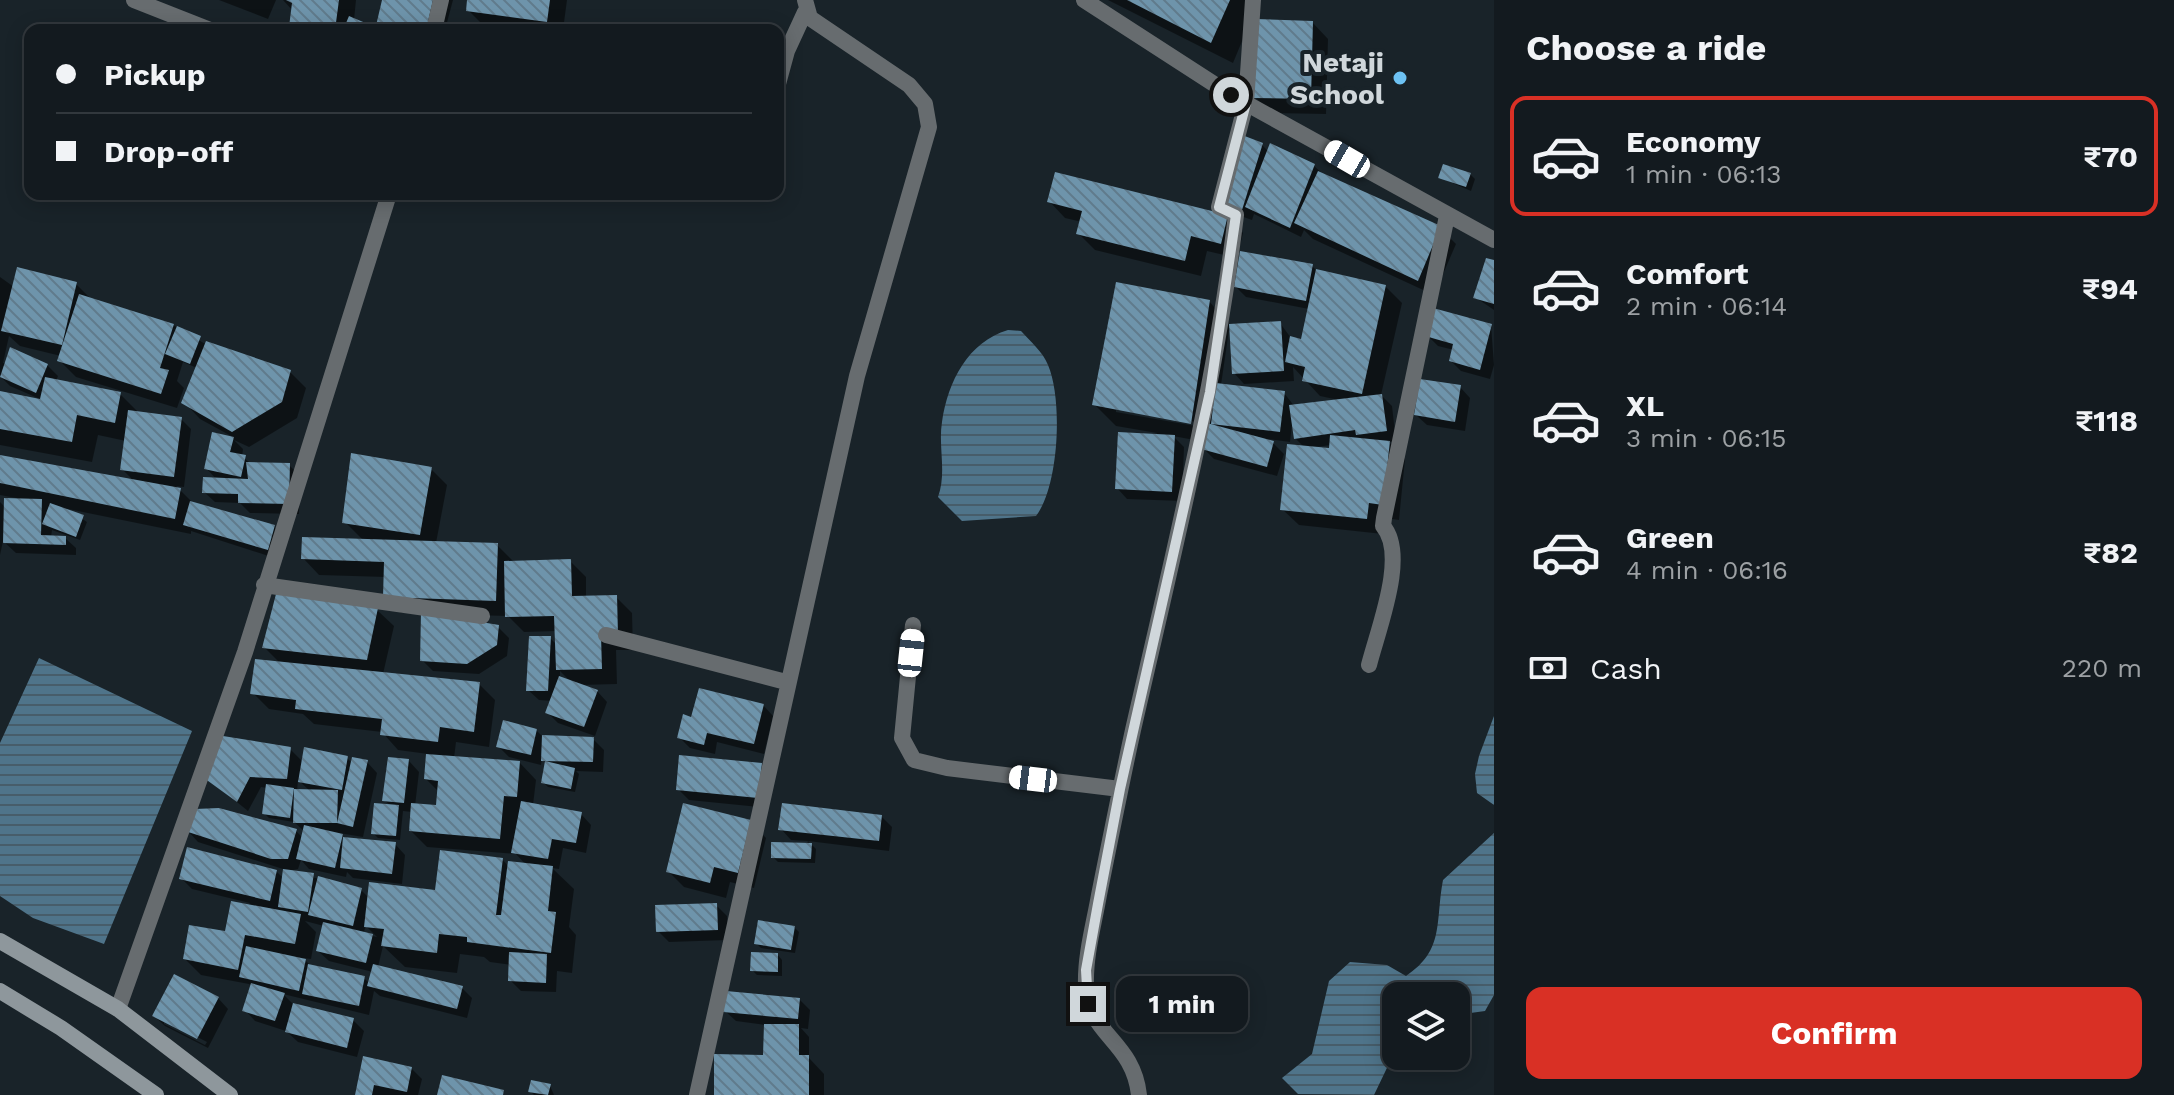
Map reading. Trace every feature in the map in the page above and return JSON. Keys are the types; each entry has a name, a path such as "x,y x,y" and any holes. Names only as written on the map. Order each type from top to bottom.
{"street":[{"path":"134,0 195,24"},
{"path":"435,24 441,0"},
{"path":"1084,0 1246,103 1494,240"},
{"path":"1139,1095 1137,1075 1126,1053 1094,1019 1086,988 1086,970 1120,789 1210,392 1236,215 1219,207 1246,103 1253,0"},
{"path":"697,1095 752,859 786,682 857,376 929,127 925,104 909,85 805,6 784,63"},
{"path":"118,1009 245,652 387,200"},
{"path":"1369,665 1395,558 1392,540 1383,526 1384,518 1447,216"},
{"path":"264,585 482,616"},
{"path":"913,625 902,738 914,760 947,768 1120,789"},
{"path":"606,635 786,682"},
{"path":"0,941 118,1009 230,1095"},
{"path":"0,991 61,1028 156,1095"}],"water":[{"path":"1008,330 1021,331 1036,347 1046,360 1053,380 1057,420 1050,485 1036,516 962,521 938,497 942,478 941,431 945,407 955,378 971,354 994,336"},
{"path":"39,658 192,731 104,944 33,918 0,896 0,743"},
{"path":"1494,716 1494,805 1477,793 1475,774"},
{"path":"1494,833 1494,995 1485,1011 1470,1013 1470,982 1382,982 1382,1070 1386,1070 1374,1095 1298,1094 1282,1078 1312,1054 1329,981 1350,962 1387,965 1406,976 1418,966 1433,945 1443,880"}],"building":[{"path":"286,0 339,0 336,24 289,24 292,3"},
{"path":"382,0 433,0 427,24 376,24"},
{"path":"467,0 550,0 547,22 466,11"},
{"path":"1127,0 1230,0 1211,43"},
{"path":"349,16 368,24 346,24"},
{"path":"1255,19 1313,21 1311,99 1253,98"},
{"path":"1242,135 1263,143 1242,210 1225,205"},
{"path":"1270,143 1315,164 1290,228 1245,207"},
{"path":"1443,164 1471,173 1466,187 1438,178"},
{"path":"1318,171 1441,226 1418,281 1294,223"},
{"path":"1055,172 1228,215 1221,244 1191,236 1185,261 1076,234 1082,211 1047,202"},
{"path":"1240,251 1313,264 1306,301 1234,287"},
{"path":"1486,258 1494,260 1494,304 1473,298"},
{"path":"17,267 77,282 62,345 1,331"},
{"path":"1316,269 1386,285 1362,394 1302,381 1305,367 1285,362 1290,336 1301,339"},
{"path":"1116,282 1210,300 1191,424 1092,405"},
{"path":"79,294 174,324 160,368 169,370 161,394 57,361"},
{"path":"1433,308 1492,324 1480,370 1449,361 1453,344 1425,336"},
{"path":"1281,321 1284,371 1232,374 1229,324"},
{"path":"177,326 201,336 190,364 165,354"},
{"path":"206,341 291,370 282,402 232,432 181,403"},
{"path":"10,347 48,364 36,393 0,377"},
{"path":"45,377 121,392 115,423 77,415 72,442 0,429 0,391 40,399"},
{"path":"1420,379 1461,385 1455,422 1414,415"},
{"path":"1216,383 1285,391 1280,432 1211,424"},
{"path":"1382,394 1387,431 1356,435 1355,430 1294,439 1289,405"},
{"path":"128,410 182,417 174,477 120,470"},
{"path":"1207,423 1274,441 1267,467 1201,449"},
{"path":"212,432 234,437 230,452 246,455 241,477 204,469"},
{"path":"1118,432 1175,435 1172,492 1115,489"},
{"path":"1330,435 1390,441 1383,505 1369,503 1367,519 1280,510 1287,444 1329,448"},
{"path":"351,453 432,467 420,535 342,523"},
{"path":"0,455 181,488 175,519 0,483"},
{"path":"246,462 290,463 289,504 238,503 238,494 202,493 203,477 248,479"},
{"path":"4,498 42,499 41,535 66,536 66,545 3,543"},
{"path":"190,501 275,525 268,550 183,525"},
{"path":"50,503 84,515 76,537 42,524"},
{"path":"302,537 498,543 496,601 383,597 384,562 301,559"},
{"path":"571,559 572,596 617,595 618,635 601,635 602,669 556,670 554,616 505,617 504,561"},
{"path":"276,594 378,608 367,660 262,648"},
{"path":"421,612 499,625 497,645 467,664 420,661"},
{"path":"529,636 551,636 548,691 526,691"},
{"path":"255,659 480,682 474,732 440,727 438,742 380,735 382,719 295,709 296,700 250,694"},
{"path":"559,676 598,690 584,727 545,713"},
{"path":"699,688 764,704 754,744 707,733 704,745 677,738 683,714 691,717"},
{"path":"503,720 537,729 531,755 496,747"},
{"path":"542,735 594,737 593,762 541,761"},
{"path":"223,736 291,747 287,779 250,777 237,802 204,778"},
{"path":"304,747 348,756 342,790 298,782"},
{"path":"426,754 520,761 517,797 504,796 500,839 409,831 411,803 436,805 438,781 424,779"},
{"path":"679,755 762,763 758,798 676,790"},
{"path":"352,757 368,760 353,827 337,823"},
{"path":"388,757 409,759 404,803 382,801"},
{"path":"545,761 575,768 571,789 541,783"},
{"path":"266,784 294,788 290,818 262,814"},
{"path":"294,789 338,790 337,823 293,823"},
{"path":"521,801 582,812 576,843 552,839 548,859 511,853"},
{"path":"374,803 399,805 396,836 371,834"},
{"path":"683,803 751,820 738,873 714,867 710,883 666,872"},
{"path":"782,803 882,815 879,841 778,830"},
{"path":"219,808 297,829 288,859 271,859 185,831 195,809"},
{"path":"304,825 343,834 335,868 296,859"},
{"path":"343,837 396,842 392,874 340,868"},
{"path":"771,842 812,843 811,859 771,858"},
{"path":"187,847 277,870 270,901 179,879"},
{"path":"440,850 503,858 496,915 501,915 508,861 553,866 548,911 556,912 551,953 467,942 467,937 439,934 437,953 381,946 384,929 364,927 369,882 435,890"},
{"path":"283,869 314,873 308,912 278,907"},
{"path":"318,876 362,888 353,926 308,915"},
{"path":"231,901 301,914 295,944 245,935 238,970 183,959 189,925 225,931"},
{"path":"717,903 718,930 656,932 655,905"},
{"path":"758,920 795,926 791,950 754,944"},
{"path":"323,922 373,934 366,963 316,951"},
{"path":"246,946 306,959 299,991 239,977"},
{"path":"509,952 547,954 546,983 508,981"},
{"path":"751,952 778,953 778,972 750,971"},
{"path":"308,964 365,976 359,1006 302,994"},
{"path":"373,964 463,986 457,1009 367,986"},
{"path":"174,974 219,997 197,1039 152,1016"},
{"path":"251,983 285,993 275,1021 242,1011"},
{"path":"726,991 800,998 798,1019 723,1012"},
{"path":"293,1003 354,1018 347,1048 285,1032"},
{"path":"764,1024 799,1024 799,1055 809,1055 809,1095 714,1095 714,1054 763,1055"},
{"path":"363,1056 412,1067 407,1092 374,1085 372,1095 355,1095"},
{"path":"442,1075 504,1090 503,1095 437,1095"},
{"path":"531,1080 551,1084 548,1095 528,1092"}],"place":[{"name":"Netaji School","path":"1400,78"}],"route":[{"path":"1088,1004 1086,970 1120,789 1210,392 1236,215 1219,207 1246,103 1231,95"}]}
